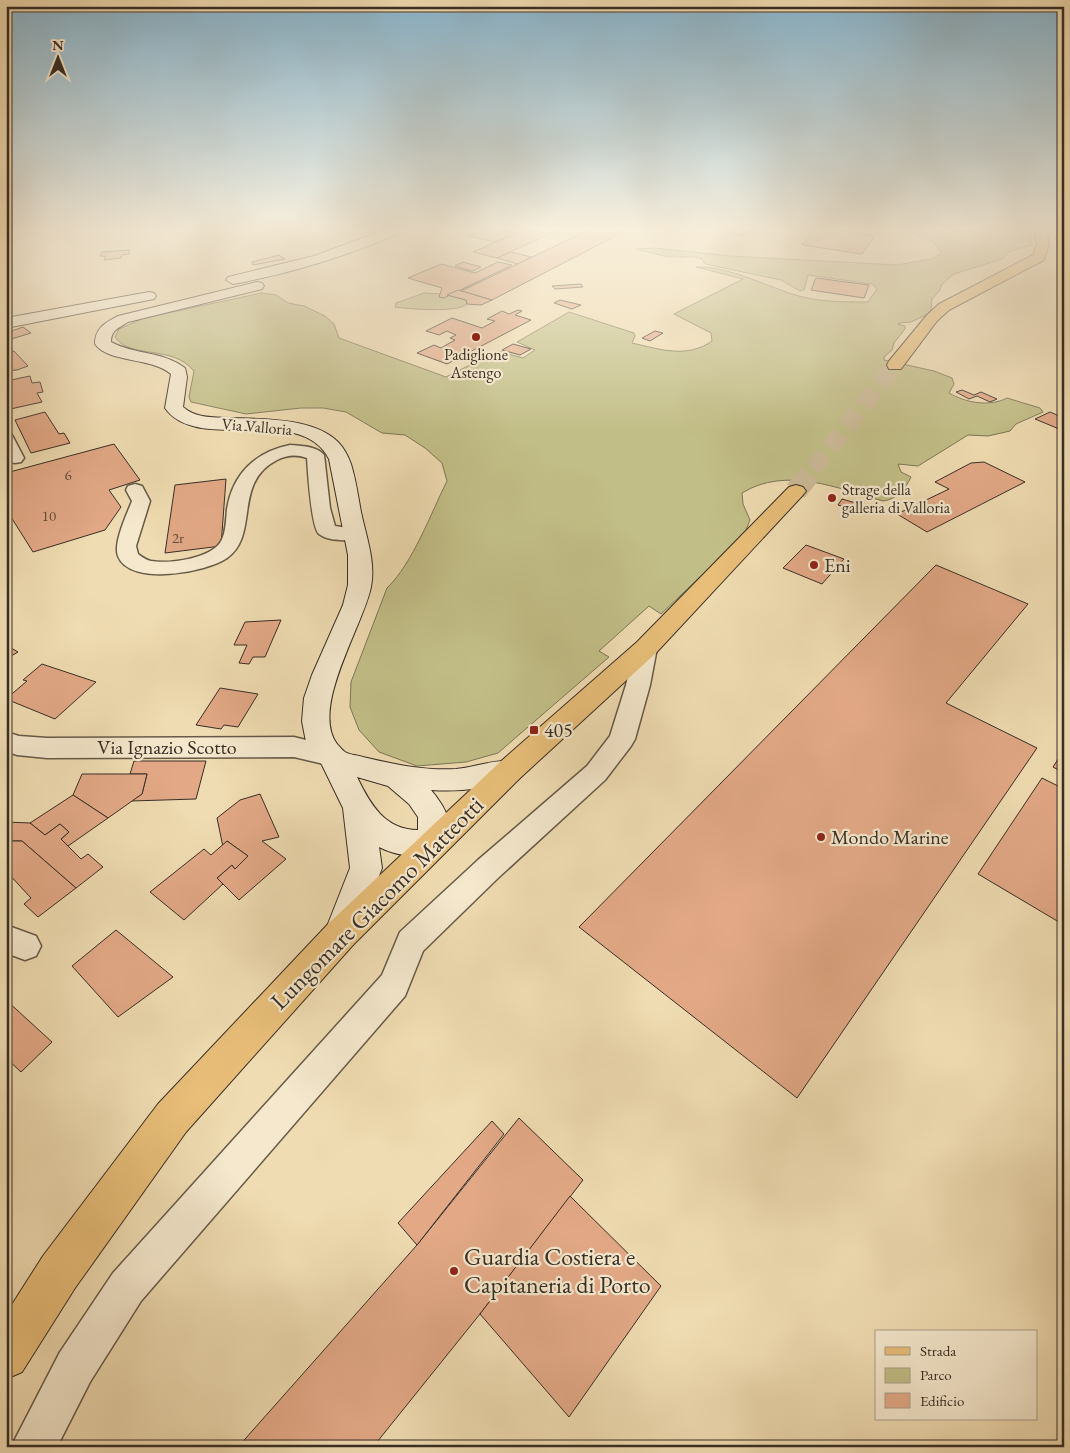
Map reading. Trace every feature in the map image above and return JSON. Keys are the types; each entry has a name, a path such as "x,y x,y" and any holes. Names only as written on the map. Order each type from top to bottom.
{"main road":[{"path":"895,365 932,318 944,307 965,296"},
{"name":"Lungomare Giacomo Matteotti","path":"6,1356 59,1272 172,1118 341,934 509,771 646,648 796,491"}],"street":[{"path":"6,323 147,296"},
{"name":"Via Valloria","path":"202,296 123,319 109,327 102,335 103,344 110,349 156,359 174,367 179,372 180,377 172,396 174,408 185,417 205,422 257,424 294,428 313,434 331,446 341,462 362,573 354,607 325,675 315,705 316,731 358,808"},
{"path":"6,440 15,458"},
{"path":"135,490 142,501 126,546 128,556 142,565 165,568 189,565 211,559 228,547 233,532 239,496 249,476 263,460 289,449 304,450 315,455 320,508 326,530 339,534 354,534"},
{"path":"33,1447 75,1367 127,1287 394,985 411,942 488,869 596,773 622,739 638,685 646,648"},
{"name":"Via Ignazio Scotto","path":"6,741 17,745 47,748 294,747 331,757"},
{"path":"331,757 398,777 454,780 509,771"},
{"path":"358,808 384,836 396,841 433,843 433,814 419,796 398,777"},
{"path":"341,934 366,868 358,808"}],"green space":[{"path":"249,296 277,296 288,303 304,306 325,316 334,324 339,338 446,377 498,351 523,358 535,350 517,342 569,312 634,333 635,336 632,343 652,348 683,351 702,347 712,341 711,333 674,314 710,296 797,296 839,302 868,302 872,296 935,296 932,299 931,310 928,314 911,322 898,324 905,326 905,329 894,343 892,350 884,357 884,360 934,371 952,378 954,384 949,393 963,399 986,403 1007,398 1040,408 1043,412 1016,424 1010,431 988,436 968,435 918,466 898,464 901,472 911,477 900,493 888,500 883,501 830,486 794,480 776,481 759,485 742,493 743,504 750,520 744,535 661,614 649,606 599,651 609,657 498,753 466,762 417,766 379,752 359,730 350,707 351,682 387,588 413,552 447,481 442,463 425,448 405,435 382,433 346,412 323,408 301,408 246,414 191,402 189,397 194,371 185,363 164,354 131,348 122,344 115,337 119,329 144,318"},
{"path":"416,296 451,296 466,300 467,304 454,309 421,309 395,307 396,303"}],"building":[{"path":"450,296 478,296 492,300 481,305 467,304 466,300"},
{"path":"478,296 500,296 492,300"},
{"path":"849,296 865,296 864,298"},
{"path":"560,300 581,305 572,309 554,303"},
{"name":"Padiglione Astengo","path":"518,310 522,311 515,315 531,320 447,364 417,353 434,345 441,348 455,340 450,338 456,335 447,331 439,335 426,331 452,318 482,328 495,321 487,319 502,311 509,314"},
{"path":"23,327 31,333 8,340 6,338 6,333"},
{"path":"655,331 663,333 650,341 642,338"},
{"path":"513,344 531,349 520,355 502,350"},
{"path":"14,351 28,366 6,371 6,353"},
{"path":"30,376 32,383 40,382 43,392 37,393 42,402 6,410 6,398 8,398 6,381"},
{"path":"962,390 974,395 981,392 997,399 990,402 977,396 969,399 956,392"},
{"path":"45,412 59,434 64,433 70,443 31,453 15,420"},
{"path":"1050,412 1064,418 1064,431 1035,419"},
{"path":"114,444 140,480 109,490 121,507 105,530 33,552 11,517 6,518 6,473"},
{"path":"984,462 1025,482 927,532 897,514 949,489 935,482 971,463"},
{"path":"226,479 221,546 165,553 175,485"},
{"path":"842,499 859,504 855,510 838,505"},
{"path":"806,545 844,559 822,584 783,568"},
{"name":"Mondo Marine","path":"936,565 1028,604 946,703 1037,748 797,1098 579,927"},
{"path":"281,620 265,657 253,657 249,664 239,663 247,645 234,645 245,622"},
{"path":"6,645 18,652 6,659"},
{"path":"42,664 96,682 55,719 6,699 27,681 23,680"},
{"path":"220,688 258,694 238,727 224,725 221,729 196,725"},
{"path":"1064,750 1064,773 1053,767"},
{"path":"134,761 206,761 196,799 131,801 142,794 147,774 130,774"},
{"path":"82,774 147,774 142,794 108,818 73,795"},
{"path":"1042,778 1064,789 1064,925 978,874"},
{"path":"260,794 279,837 262,841 286,859 239,900 217,878 232,865 235,869 248,856 227,841 223,847 217,818 240,800"},
{"path":"73,795 108,818 68,846 61,839 69,832 60,824 45,835 30,823"},
{"path":"6,822 30,823 45,835 60,824 69,832 61,839 81,859 88,854 103,867 76,888 22,841 6,841"},
{"path":"6,841 22,841 76,888 38,917 24,904 31,898 6,871"},
{"path":"227,841 248,856 235,869 232,865 217,878 223,884 184,920 150,892 204,849 211,855"},
{"path":"116,930 173,977 118,1017 72,966"},
{"path":"6,1000 52,1042 21,1072 6,1058"},
{"name":"Guardia Costiera e Capitaneria di Porto","path":"519,1118 583,1180 480,1314 373,1447 238,1447 417,1245"},
{"path":"492,1121 504,1134 417,1245 398,1223"},
{"path":"570,1196 661,1286 569,1417 480,1314"}],"tunnel":[{"path":"813,469 895,365"},
{"path":"796,491 814,468"}],"place":[{"name":"Padiglione Astengo","path":"476,337"},
{"name":"Strage della galleria di Valloria","path":"832,498"},
{"name":"Eni","path":"814,565"},
{"name":"405","path":"534,730"},
{"name":"Mondo Marine","path":"821,837"},
{"name":"Guardia Costiera e Capitaneria di Porto","path":"454,1271"}]}
